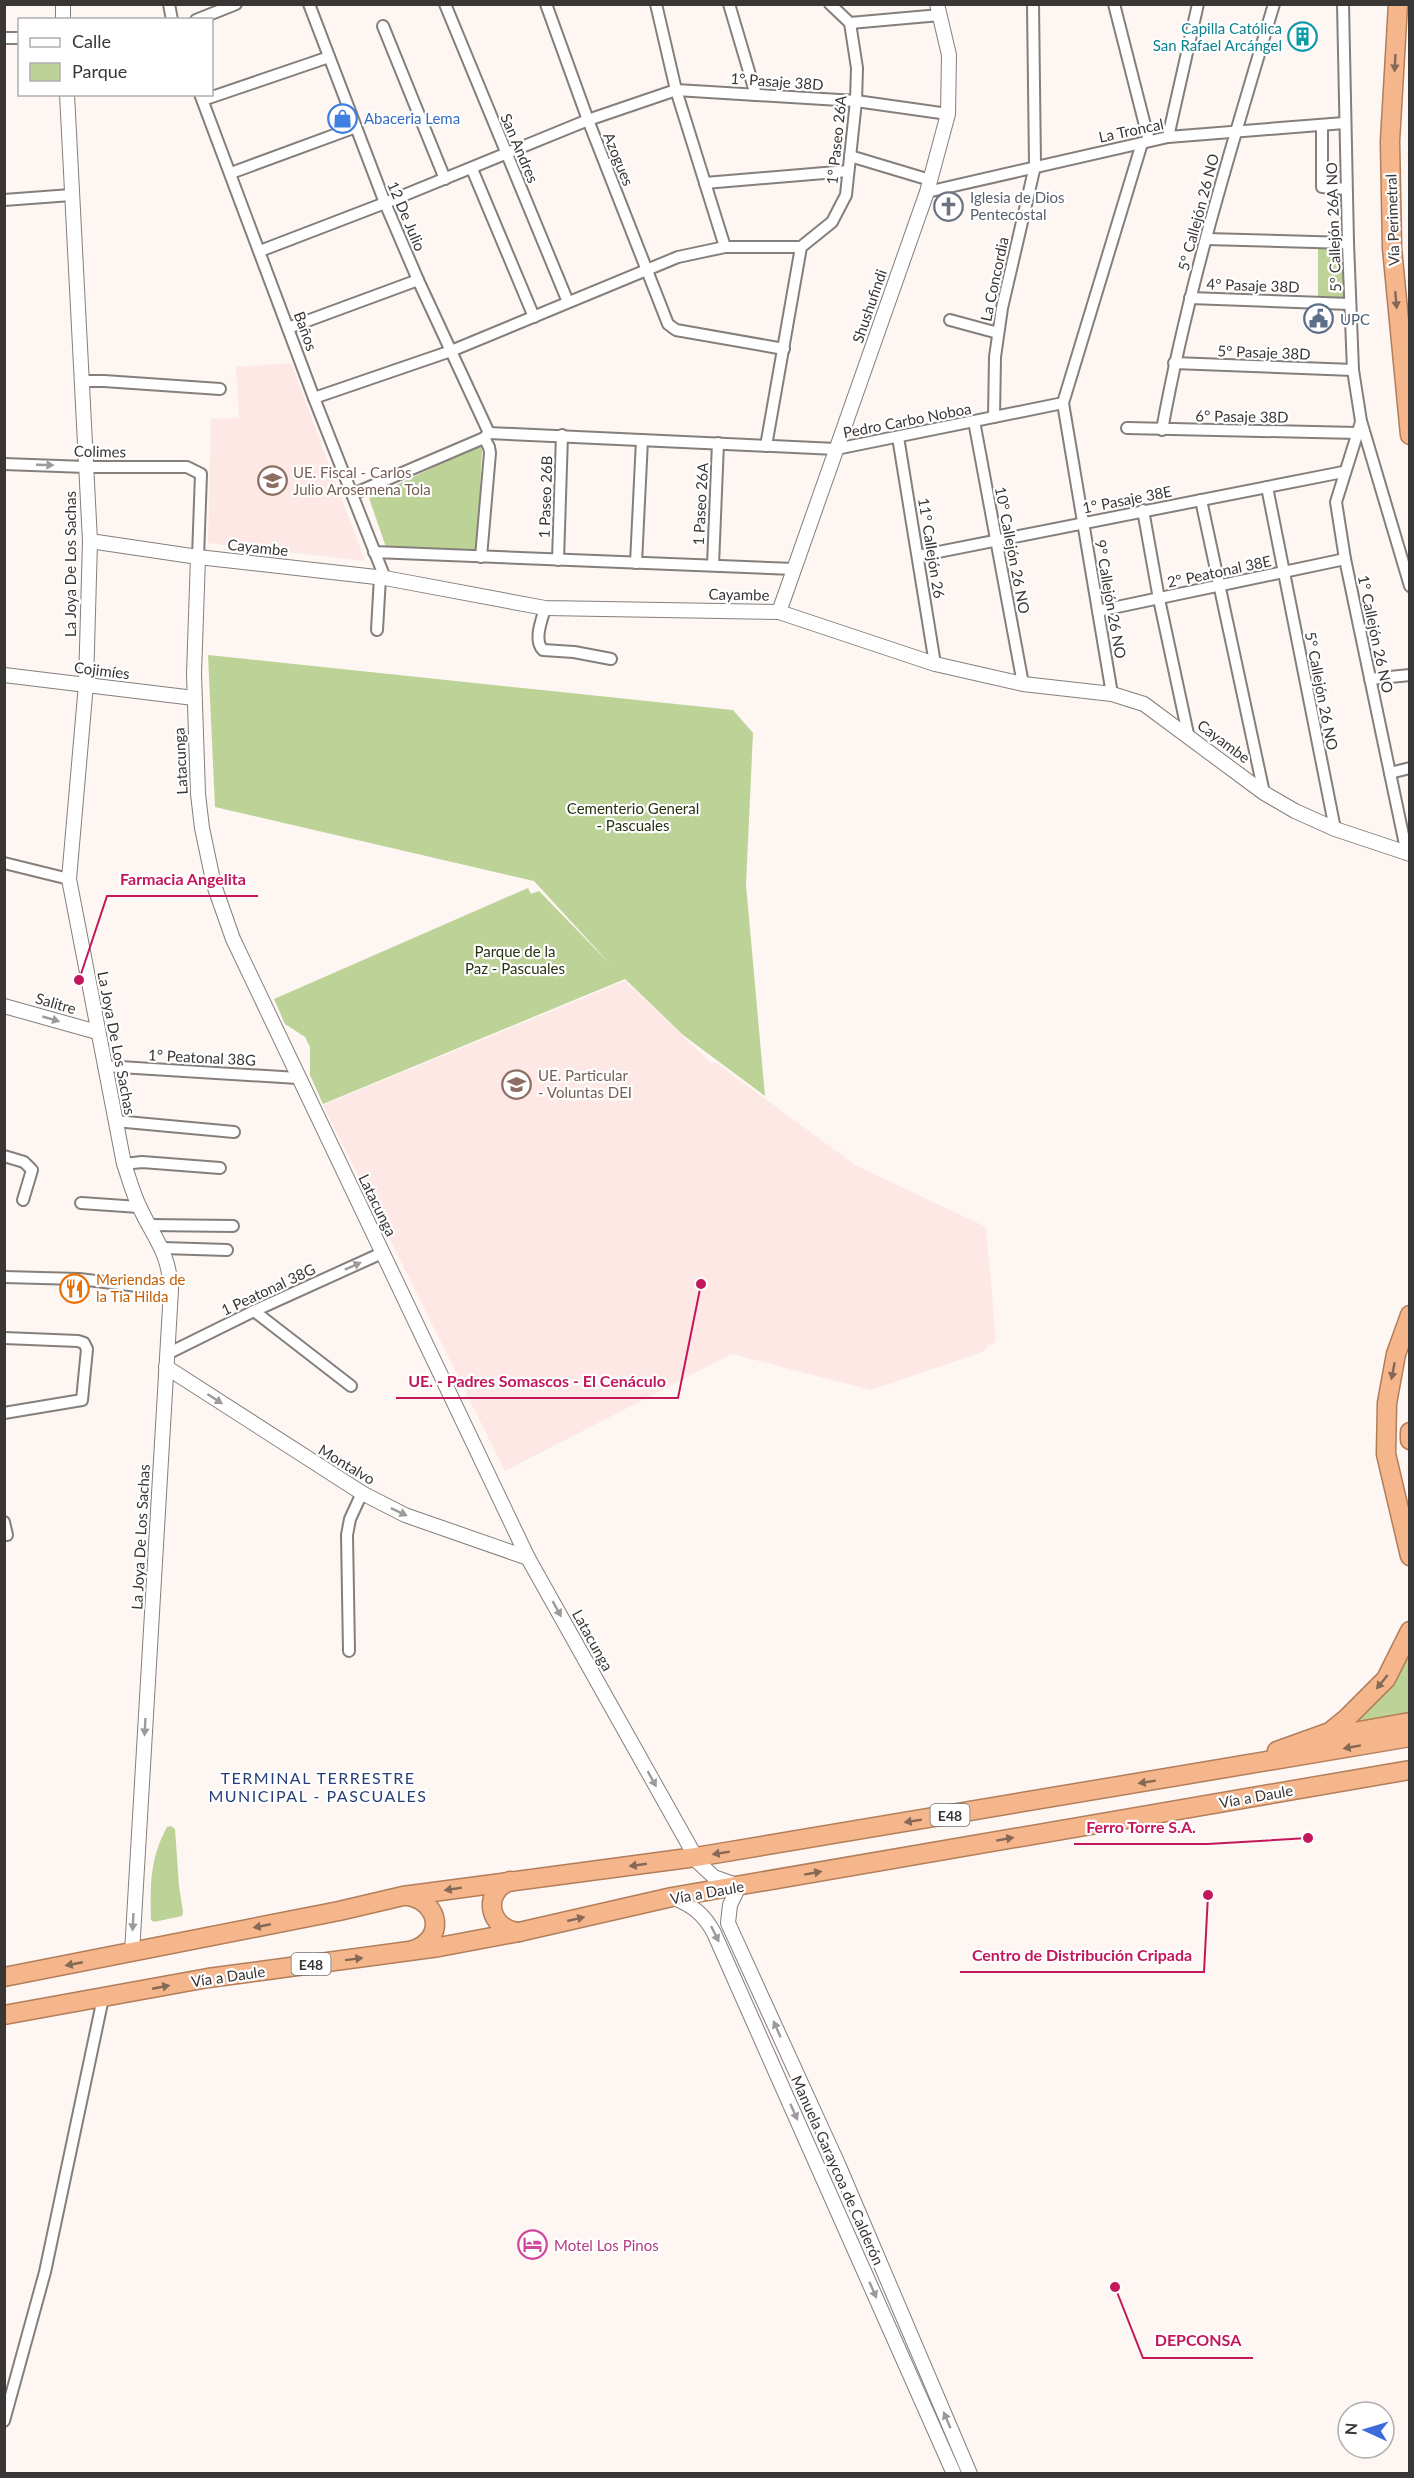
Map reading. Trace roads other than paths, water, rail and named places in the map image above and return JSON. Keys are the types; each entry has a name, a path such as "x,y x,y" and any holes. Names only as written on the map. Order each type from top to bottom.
{"highway":[{"name":"Vía Perimetral","path":"1398,4 1390,141 1392,248 1410,435"},
{"path":"1410,1315 1396,1354 1387,1403 1386,1444 1410,1556"},
{"path":"1410,1432 1410,1440"},
{"path":"1205,1773 1309,1741 1330,1732 1366,1701 1386,1679 1410,1631"},
{"path":"1309,1741 1410,1722"},
{"name":"E48","path":"4,1977 132,1953 404,1896 696,1857 1410,1737"},
{"name":"Vía a Daule","path":"4,2015 208,1978 405,1952 519,1932 672,1897 1410,1770"},
{"path":"1351,1780 1410,1779"},
{"path":"511,1880 498,1888 494,1894 491,1910 498,1924 511,1932 519,1932"},
{"path":"404,1896 422,1900 431,1908 435,1920 434,1931 428,1942 405,1952"}],"street":[{"path":"201,18 236,4"},
{"name":"12 De Julio","path":"309,4 385,203 487,435 490,453 481,557"},
{"name":"San Andres","path":"445,4 568,302"},
{"name":"Azogues","path":"546,4 588,120 668,324 676,330 784,349"},
{"path":"656,4 676,90 725,247"},
{"path":"729,4 756,95"},
{"path":"831,4 850,23 939,10"},
{"name":"La Concordia","path":"994,417 994,357 1035,166 1033,4"},
{"path":"1063,403 1146,142 1114,4"},
{"path":"1168,137 1198,4"},
{"name":"5° Callejón 26 NO","path":"1162,430 1174,363 1190,298 1274,4"},
{"name":"5° Callejón 26A NO","path":"1343,4 1344,123 1353,370 1361,421 1410,586"},
{"name":"Shushufindi","path":"779,612 929,186 948,114 949,55 939,10"},
{"name":"1° Paseo 26A","path":"801,248 832,222 846,195 856,101 857,68 850,23"},
{"path":"383,26 445,179"},
{"path":"213,93 329,57"},
{"path":"260,251 472,169 588,120 676,90"},
{"name":"1° Pasaje 38D","path":"676,90 856,101 948,114"},
{"name":"La Joya De Los Sachas","path":"67,96 90,541 86,684 69,879 124,1164 139,1207 163,1248 170,1268 171,1290 132,1953"},
{"name":"Baños","path":"201,97 383,578"},
{"name":"La Troncal","path":"929,186 1168,137 1344,123"},
{"path":"1322,125 1322,187 1346,189"},
{"path":"231,172 356,127"},
{"path":"850,156 929,186"},
{"path":"472,169 534,317"},
{"path":"705,183 848,171"},
{"path":"4,200 71,195"},
{"path":"1206,239 1348,243"},
{"path":"314,398 451,351 678,257 725,247 801,248 766,446"},
{"path":"288,328 418,280"},
{"name":"4° Pasaje 38D","path":"1190,298 1350,304"},
{"path":"950,320 998,333"},
{"name":"5° Pasaje 38D","path":"1174,363 1353,370"},
{"path":"81,381 220,389"},
{"name":"Pedro Carbo Noboa","path":"353,494 487,435 562,435 836,449 1063,403"},
{"name":"9° Callejón 26 NO","path":"1063,403 1112,694"},
{"name":"1° Callejón 26 NO","path":"1361,421 1343,472 1336,502 1345,559 1408,854"},
{"name":"10° Callejón 26 NO","path":"974,422 1023,684"},
{"name":"6° Pasaje 38D","path":"1127,428 1357,433"},
{"name":"1 Paseo 26B","path":"558,560 562,435"},
{"name":"11° Callejón 26","path":"898,437 935,664"},
{"path":"636,562 642,440"},
{"name":"1 Paseo 26A","path":"712,566 718,443"},
{"name":"Colimes","path":"4,464 187,467 194,469"},
{"name":"Latacunga","path":"194,469 201,474 195,698 198,794 202,828 214,885 233,939 528,1558 696,1857 714,1877 739,1887"},
{"name":"1° Pasaje 38E","path":"918,556 1343,472"},
{"name":"5° Callejón 26 NO","path":"1267,487 1335,830"},
{"path":"1201,500 1264,793"},
{"path":"1143,510 1188,734"},
{"name":"Cayambe","path":"90,541 198,557 383,578 545,608 779,612 935,664 1023,684 1112,694 1144,704 1188,734 1264,793 1295,811 1335,830 1408,854"},
{"path":"374,552 794,568"},
{"name":"2° Peatonal 38E","path":"1098,611 1345,559"},
{"path":"376,630 383,578"},
{"path":"545,608 538,640 538,646 543,650 574,652 612,659"},
{"name":"Cojimíes","path":"4,675 195,698"},
{"path":"1370,679 1410,675"},
{"path":"1390,773 1410,768"},
{"path":"4,863 69,879"},
{"name":"Salitre","path":"4,1006 98,1032"},
{"name":"1° Peatonal 38G","path":"104,1066 298,1078"},
{"path":"115,1121 234,1132"},
{"path":"4,1156 24,1161 32,1170 23,1200"},
{"path":"124,1164 142,1162 220,1168"},
{"path":"81,1203 139,1207"},
{"path":"149,1225 233,1226"},
{"path":"163,1248 227,1250"},
{"name":"1 Peatonal 38G","path":"166,1360 254,1311 382,1253"},
{"path":"4,1277 79,1279 171,1290"},
{"path":"254,1311 351,1386"},
{"path":"4,1338 78,1341 84,1343 87,1349 82,1400 4,1413"},
{"name":"Montalvo","path":"166,1360 362,1493 405,1515 528,1558"},
{"path":"349,1651 347,1534 350,1519 362,1493"},
{"path":"4,1522 7,1535"},
{"name":"Manuela Garaycoa de Calderón","path":"739,1887 730,1905 728,1923 838,2164 970,2474"},
{"name":"Manuela Garaycoa de Calderón","path":"672,1897 687,1903 707,1919 954,2474"},
{"path":"4,2421 45,2272 103,1998"},
{"path":"820,2171 838,2164"}],"place":[{"name":"Capilla Católica San Rafael Arcángel","path":"1303,37"},
{"name":"Abaceria Lema","path":"343,118"},
{"name":"Iglesia de Dios Pentecostal","path":"949,206"},
{"name":"UPC","path":"1319,319"},
{"name":"UE. Fiscal - Carlos Julio Arosemena Tola","path":"272,481"},
{"name":"Farmacia Angelita","path":"79,980"},
{"name":"UE. Particular - Voluntas DEI","path":"517,1084"},
{"name":"UE. - Padres Somascos - El Cenáculo","path":"701,1284"},
{"name":"Meriendas de la Tia Hilda","path":"75,1288"},
{"name":"Ferro Torre S.A.","path":"1308,1838"},
{"name":"Centro de Distribución Cripada","path":"1208,1895"},
{"name":"Motel Los Pinos","path":"533,2245"},
{"name":"DEPCONSA","path":"1115,2287"}],"district":[{"name":"TERMINAL TERRESTRE MUNICIPAL - PASCUALES","path":"318,1786"}],"park label":[{"name":"Cementerio General - Pascuales","path":"633,816"},
{"name":"Parque de la Paz - Pascuales","path":"515,960"}]}
